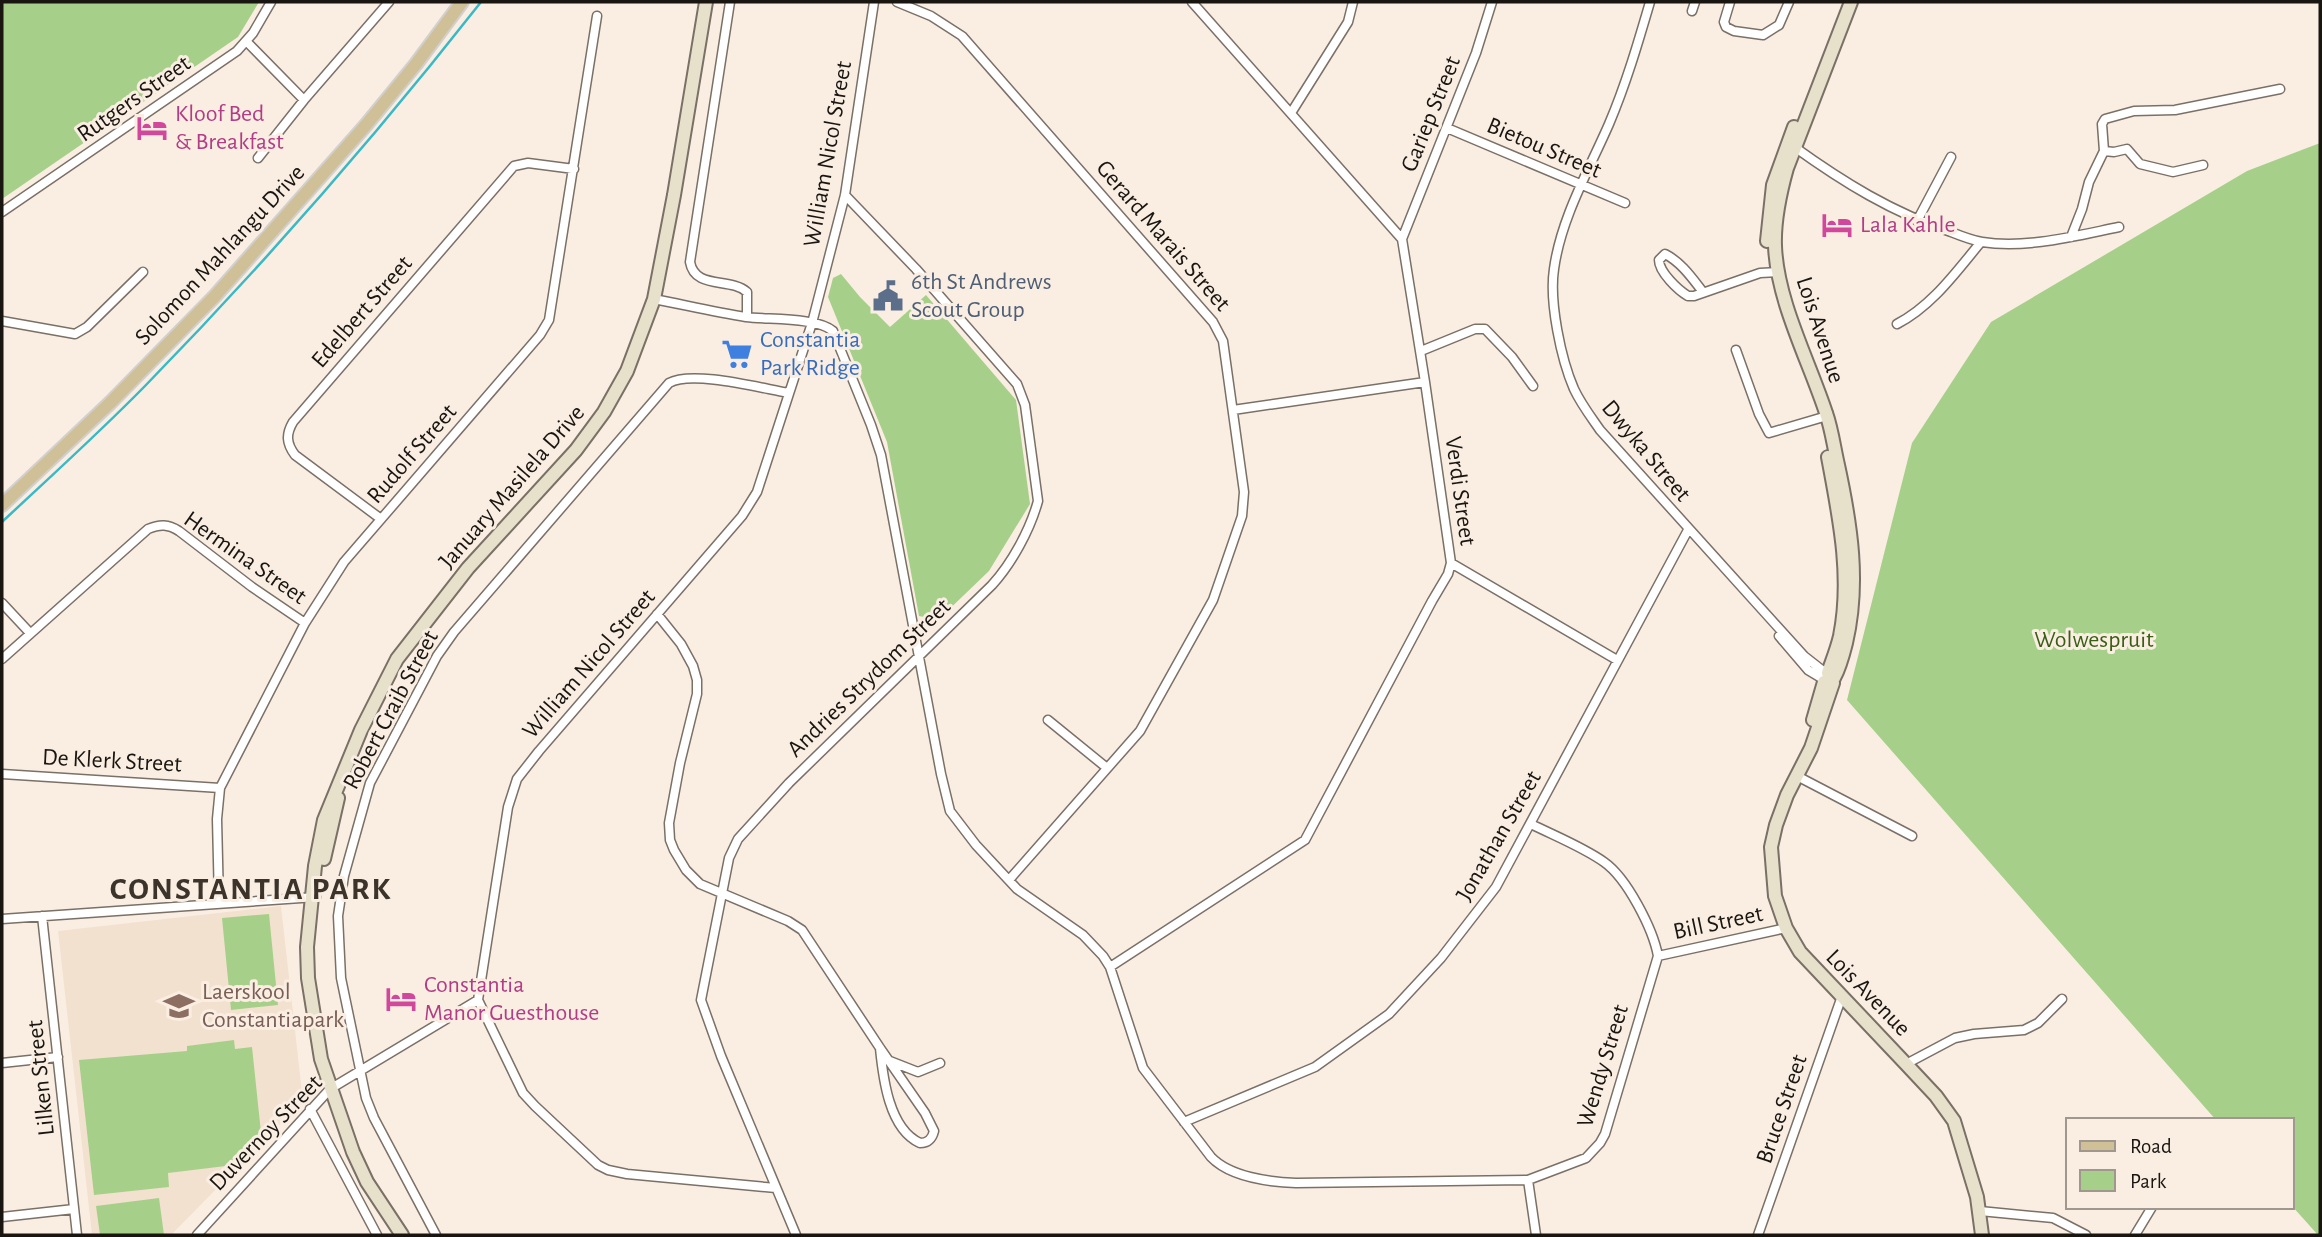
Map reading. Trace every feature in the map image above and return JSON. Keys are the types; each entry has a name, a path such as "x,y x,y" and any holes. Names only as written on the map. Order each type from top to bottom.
{"main road":[{"name":"Solomon Mahlangu Drive","path":"2,505 110,403 215,296 358,135 464,2"},
{"name":"January Masilela Drive","path":"409,1235 385,1199 369,1168 321,1059 308,978 307,936 324,820 328,804 344,774 361,730 397,659 468,568 576,450 604,412 627,371 654,299 706,2"},
{"name":"Lois Avenue","path":"1791,145 1842,2"},
{"name":"Lois Avenue","path":"1851,2 1771,194 1767,241 1782,311 1824,417 1845,560 1842,624 1828,678 1803,746 1798,773 1776,825 1771,847 1775,896 1786,928 1800,952 1936,1096 1954,1121 1980,1211 1982,1235"},
{"name":"January Masilela Drive","path":"333,1088 345,1135 367,1182 402,1235"}],"street":[{"name":"Rutgers Street","path":"2,212 237,51 247,42 271,2"},
{"path":"258,158 389,2"},
{"path":"730,2 690,262 691,270 699,278 741,286 747,292 747,317"},
{"name":"William Nicol Street","path":"478,1000 509,807 517,779 750,505 757,492 812,323 845,195 874,2"},
{"name":"Gerard Marais Street","path":"897,2 931,16 962,36 1213,322 1223,341 1244,492 1242,516 1213,600 1154,709 1140,731 1009,880"},
{"path":"1192,2 1402,239"},
{"path":"1291,113 1348,22 1353,2"},
{"name":"Gariep Street","path":"1402,239 1476,53 1492,2"},
{"name":"Dwyka Street","path":"1650,2 1636,52 1564,228 1554,270 1556,312 1567,371 1574,390 1600,430 1769,618 1779,635 1808,670 1828,678"},
{"path":"1692,12 1695,2"},
{"path":"1730,2 1724,22 1726,27 1763,36 1779,25 1789,2"},
{"name":"Rudolf Street","path":"219,902 217,819 220,788 304,623 335,573 545,329 552,311 597,16"},
{"path":"247,42 304,100"},
{"path":"2071,237 2089,182 2104,151 2102,131 2105,119 2134,111 2175,110 2280,89"},
{"name":"Bietou Street","path":"1447,128 1625,203"},
{"path":"1791,145 1854,188 1917,221 1981,242 2029,243 2119,227"},
{"path":"2104,151 2126,149 2140,164 2173,172 2203,165"},
{"path":"1917,221 1951,157"},
{"name":"Edelbert Street","path":"381,519 295,455 287,439 293,422 514,166 528,163 574,169"},
{"name":"Andries Strydom Street","path":"796,1235 721,1056 701,1000 729,858 738,839 803,768 998,579 1035,514 1038,502 1025,405 1017,384 916,269 845,195"},
{"name":"Verdi Street","path":"1110,967 1305,840 1448,574 1451,563 1426,382 1402,239"},
{"path":"1897,324 1939,291 1981,242"},
{"path":"1703,292 1672,257 1665,254 1659,260 1658,265 1663,272 1686,295 1693,296 1775,272"},
{"path":"2,321 75,334 87,327 143,272"},
{"path":"654,299 747,317 812,323 828,327 837,337 876,437 950,811 976,845 1009,880 1024,894 1083,935 1097,948 1110,967"},
{"path":"1421,351 1475,329 1485,330 1512,357 1533,386"},
{"path":"1736,350 1767,430 1773,432 1824,417"},
{"name":"Robert Craib Street","path":"436,1235 366,1098 341,978 338,938 341,894 370,783 437,656 454,632 669,383 677,378 694,377 789,393"},
{"path":"1233,410 1426,382"},
{"name":"Hermina Street","path":"2,659 148,529 161,525 179,531 304,623"},
{"name":"Jonathan Street","path":"1184,1122 1315,1067 1383,1020 1441,958 1496,887 1688,530"},
{"path":"1451,563 1617,660"},
{"path":"2,603 30,633"},
{"path":"657,614 681,644 693,666 696,680 697,694 670,814 670,840 677,856 700,884 788,921 802,930 931,1123 933,1135 927,1142 920,1143 912,1138 887,1099 880,1048"},
{"path":"1048,720 1107,768"},
{"path":"1798,773 1912,836"},
{"name":"De Klerk Street","path":"2,774 220,788"},
{"path":"1531,824 1604,862 1615,872 1643,916 1656,944 1658,956"},
{"path":"2,919 314,897"},
{"name":"Lilken Street","path":"42,916 77,1235"},
{"name":"Bill Street","path":"1658,956 1786,928"},
{"name":"Wendy Street","path":"1110,967 1140,1062 1211,1157 1224,1167 1284,1182 1528,1180 1586,1158 1600,1143 1658,956"},
{"name":"Bruce Street","path":"1758,1235 1842,996"},
{"path":"1906,1064 1955,1038 2024,1030 2038,1023 2062,999"},
{"path":"478,1000 523,1093 598,1165 626,1174 776,1188"},
{"name":"Duvernoy Street","path":"197,1235 310,1109 333,1088 478,1000"},
{"path":"2,1063 58,1057"},
{"path":"889,1061 918,1072 940,1063"},
{"path":"310,1109 377,1235"},
{"path":"1528,1180 1536,1235"},
{"path":"2,1217 74,1209"},
{"path":"2135,1235 2151,1209"},
{"path":"1980,1211 2053,1217 2085,1235"}],"shaded area":[{"name":"Laerskool Constantiapark","path":"281,906 303,1101 171,1235 92,1235 58,931"}],"green space":[{"path":"2,2 259,2 238,37 2,199"},
{"name":"Wolwespruit","path":"2320,143 2320,1235 2294,1208 2294,1118 2214,1118 1847,700 1912,443 1991,322 2247,171"},
{"path":"841,274 890,327 926,295 1016,400 1030,504 989,571 938,620 919,616 887,442 828,297 833,278"},
{"path":"269,914 278,1005 231,1010 222,918"},
{"path":"234,1040 235,1049 252,1047 262,1142 238,1167 234,1165 168,1173 169,1187 94,1195 79,1060 187,1051 187,1046"},
{"path":"159,1198 164,1235 100,1235 96,1206"}],"waterway":[{"path":"2,522 128,403 233,293 360,150 481,2"}],"place":[{"name":"Kloof Bed & Breakfast","path":"152,128"},
{"name":"Lala Kahle","path":"1837,225"},
{"name":"6th St Andrews Scout Group","path":"888,296"},
{"name":"Constantia Park Ridge","path":"737,354"},
{"name":"Constantia Manor Guesthouse","path":"401,999"},
{"name":"Laerskool Constantiapark","path":"179,1006"}],"district":[{"name":"CONSTANTIA PARK","path":"251,889"}]}
